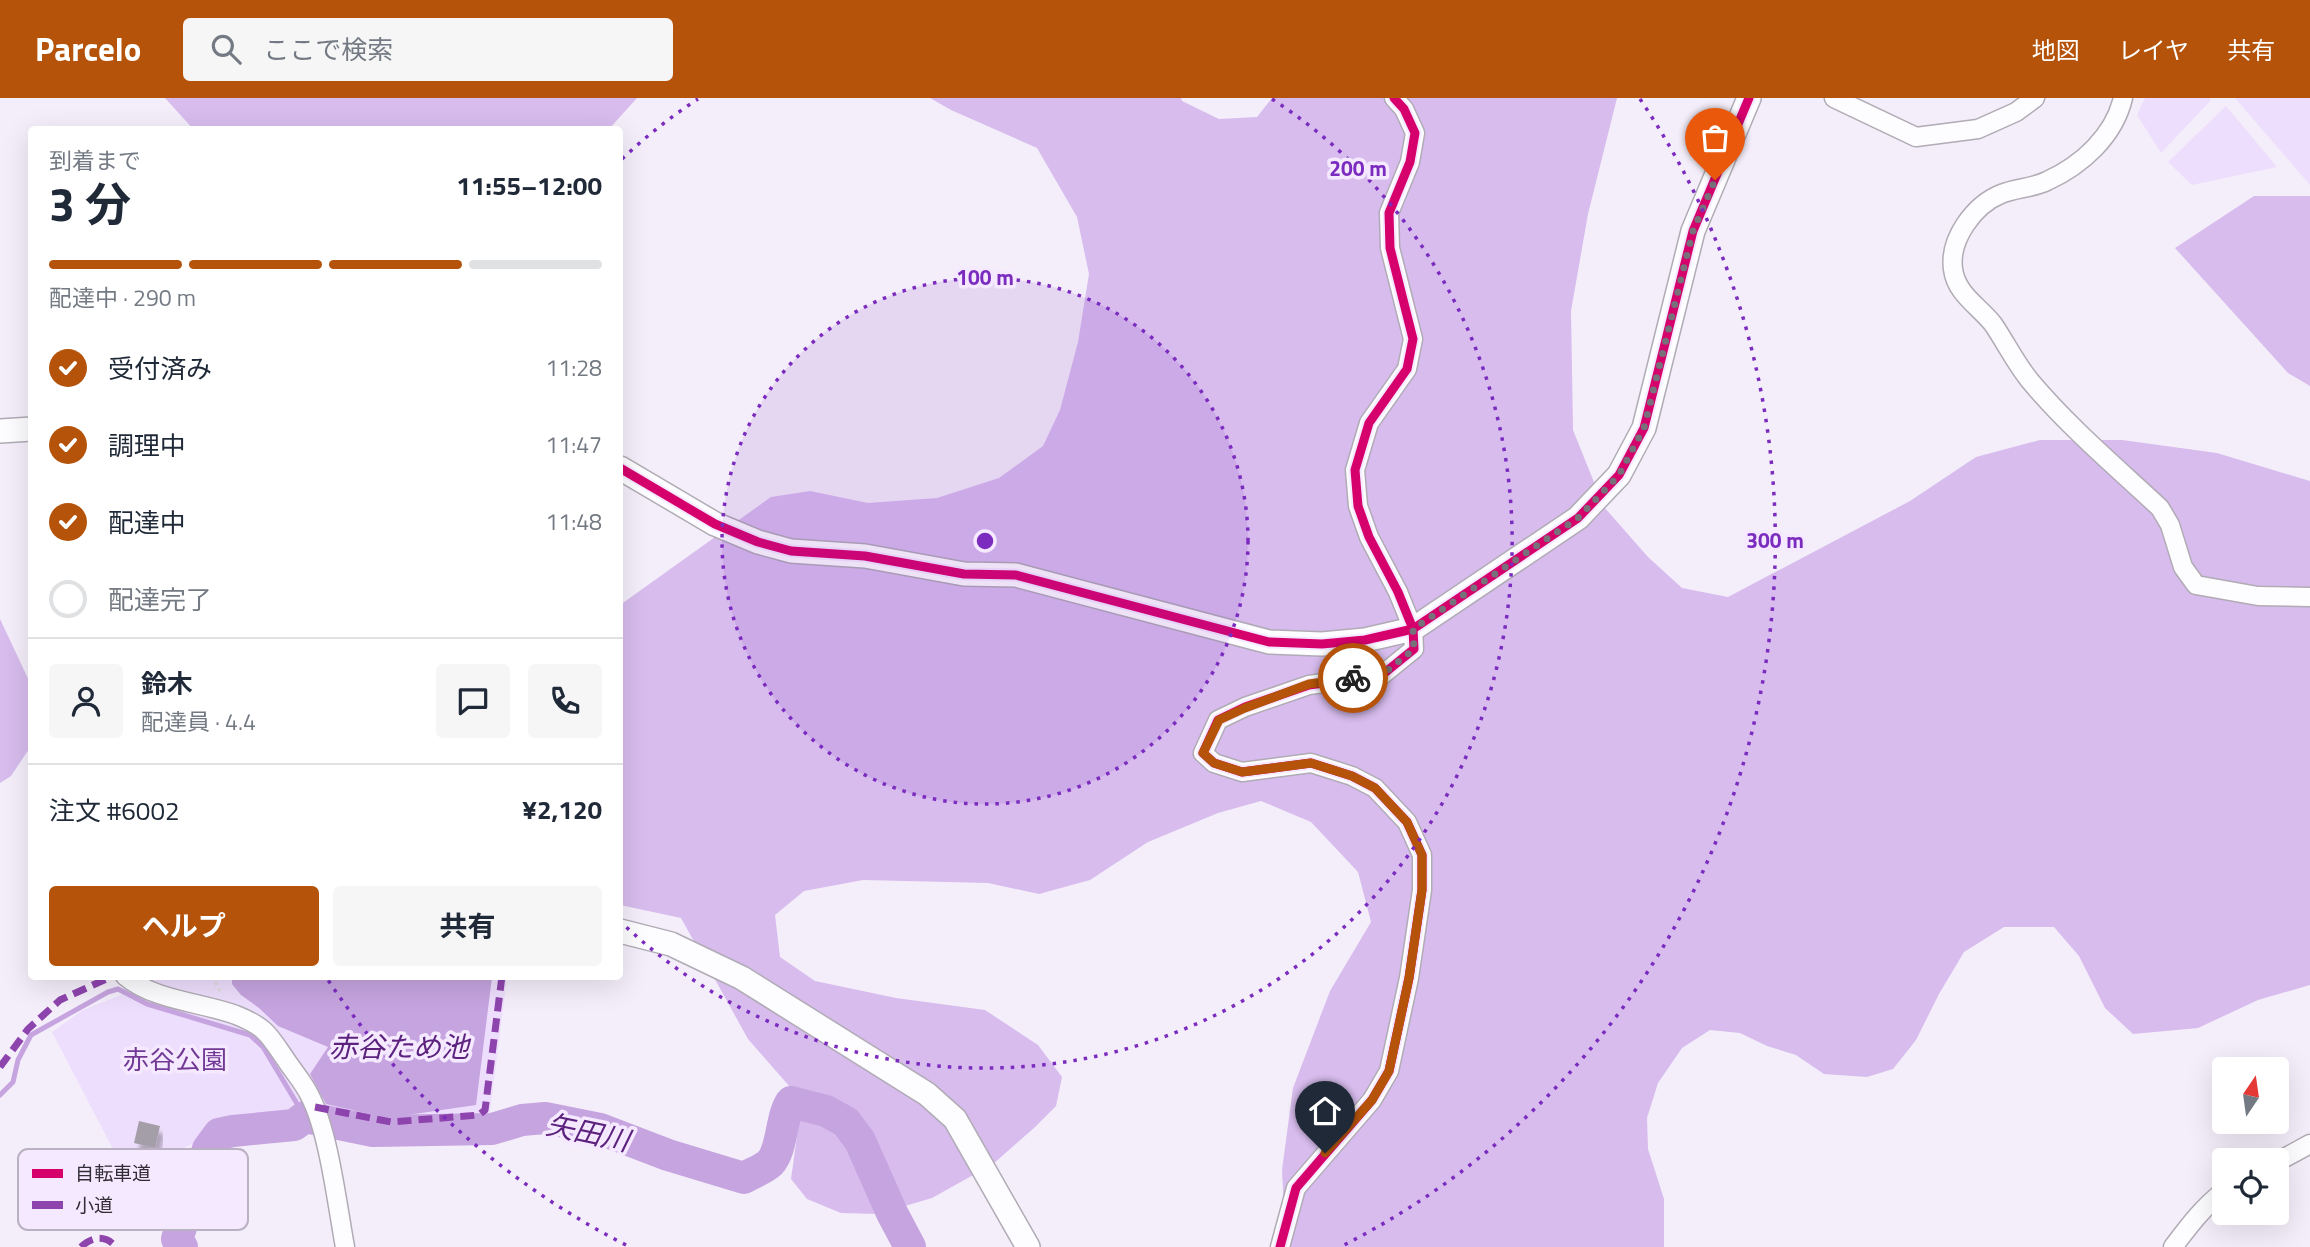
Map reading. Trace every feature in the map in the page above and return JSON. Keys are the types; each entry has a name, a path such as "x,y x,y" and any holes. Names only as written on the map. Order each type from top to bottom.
{"street":[{"path":"1280,1247 1296,1188 1372,1100 1389,1071 1409,978 1422,890 1422,855 1407,822 1375,788 1352,776 1311,763 1242,772 1214,763 1203,753 1219,720 1309,684 1382,675 1414,649 1413,629 1398,592 1365,527 1358,506 1355,470 1369,423 1408,369 1413,340 1390,248 1389,213 1410,162 1415,133 1404,109 1394,98"},
{"path":"623,470 715,524 758,542 791,551 865,556 964,574 1016,575 1269,642 1322,644 1366,640 1413,629 1578,518 1619,475 1644,428 1693,231 1749,98"},
{"path":"1834,98 1916,137 1978,129 2016,112 2035,98"},
{"path":"2123,98 2119,116 2088,155 2047,182 2001,194 1980,206 1954,247 1953,270 1958,288 1991,322 2028,379 2069,425 2160,508 2170,525 2183,567 2196,585 2258,596 2310,597"},
{"path":"0,432 28,429"},
{"path":"623,933 670,944 742,978 927,1094 955,1119 1028,1247"},
{"path":"130,980 164,995 233,1014 256,1024 270,1034 310,1094 315,1107 325,1143 345,1247"},
{"path":"2289,1155 2310,1144"},
{"path":"2173,1247 2191,1221 2212,1200"}],"green space":[{"path":"2145,98 2211,100 2161,153 2137,115"},
{"path":"2235,98 2310,98 2310,185"},
{"path":"2226,106 2277,167 2192,185 2168,162"},
{"name":"赤谷公園","path":"127,980 507,980 489,1120 399,1127 325,1113 258,1124 233,1124 182,1149 113,1149 52,1032 83,1010 121,995 127,986"}],"shaded area":[{"path":"165,98 637,98 612,126 190,126"},
{"path":"930,98 1181,98 1182,101 1219,119 1257,117 1272,98 1617,98 1588,214 1571,311 1573,430 1604,507 1648,557 1682,588 1728,597 1910,501 1976,457 2040,440 2122,440 2217,453 2310,481 2310,985 2258,1000 2198,1028 2133,1034 2105,1008 2079,956 2054,927 2004,927 1964,952 1916,1040 1893,1069 1867,1077 1824,1074 1796,1055 1767,1046 1740,1033 1710,1030 1682,1048 1658,1083 1647,1118 1648,1149 1664,1199 1664,1247 1286,1247 1282,1170 1293,1088 1330,991 1371,922 1358,872 1311,822 1261,801 1218,813 1148,842 1090,880 1039,894 988,883 863,880 804,891 775,915 780,957 815,981 896,998 985,1010 1038,1045 1062,1077 1056,1106 1034,1128 993,1164 932,1198 878,1214 841,1213 807,1199 791,1179 798,1129 790,1087 748,1039 681,918 623,906 623,603 771,497 810,491 868,503 937,498 999,478 1043,446 1060,410 1078,342 1089,274 1077,217 1037,148"},
{"path":"2254,196 2310,196 2310,386 2288,373 2175,248"},
{"path":"0,619 28,678 28,750 11,776 0,783"}],"water":[{"name":"赤谷ため池","path":"232,980 492,980 476,1105 387,1118 326,1104 310,1074 328,1047 278,1026 232,984"}],"building":[{"path":"139,1121 160,1126 155,1148 134,1143"}],"waterway":[{"path":"0,1095 13,1082 18,1060 31,1035 118,989 147,1004 250,1035 263,1047 305,1117"},
{"name":"矢田川","path":"208,1149 219,1134 294,1125 305,1117 373,1131 492,1129 522,1120 545,1118 600,1129 668,1155 744,1178 770,1163 774,1157 791,1102 826,1111 846,1122 860,1141 910,1247"},
{"name":"矢田川","path":"180,1230 177,1239 182,1247"}],"marked path":[{"path":"0,1067 28,1029 60,1000 104,980"},
{"path":"315,1107 391,1122 479,1115 485,1110 501,980"},
{"path":"81,1247 99,1238 108,1240 116,1247"}],"cycle path":[{"path":"1280,1247 1296,1188 1372,1100 1389,1071 1409,978 1422,890 1422,855 1407,822 1375,788 1352,776 1311,763 1242,772 1214,763 1203,753 1218,720 1245,707 1309,685 1382,675 1414,649 1413,629 1398,592 1369,537 1358,506 1355,470 1369,423 1407,369 1413,339 1390,248 1389,213 1410,162 1415,133 1404,109 1394,98"},
{"path":"623,470 715,524 758,542 791,551 865,556 964,574 1016,575 1269,642 1322,644 1365,640 1413,629 1578,518 1619,475 1644,428 1693,231 1749,98"}],"way so far":[{"path":"1353,678 1382,675 1414,649 1413,629 1578,518 1619,475 1644,428 1693,231 1715,180"}],"route":[{"path":"1325,1153 1372,1100 1389,1071 1409,978 1422,890 1422,855 1407,822 1375,788 1352,776 1311,763 1242,772 1214,763 1203,753 1219,720 1309,684 1353,678"}]}
